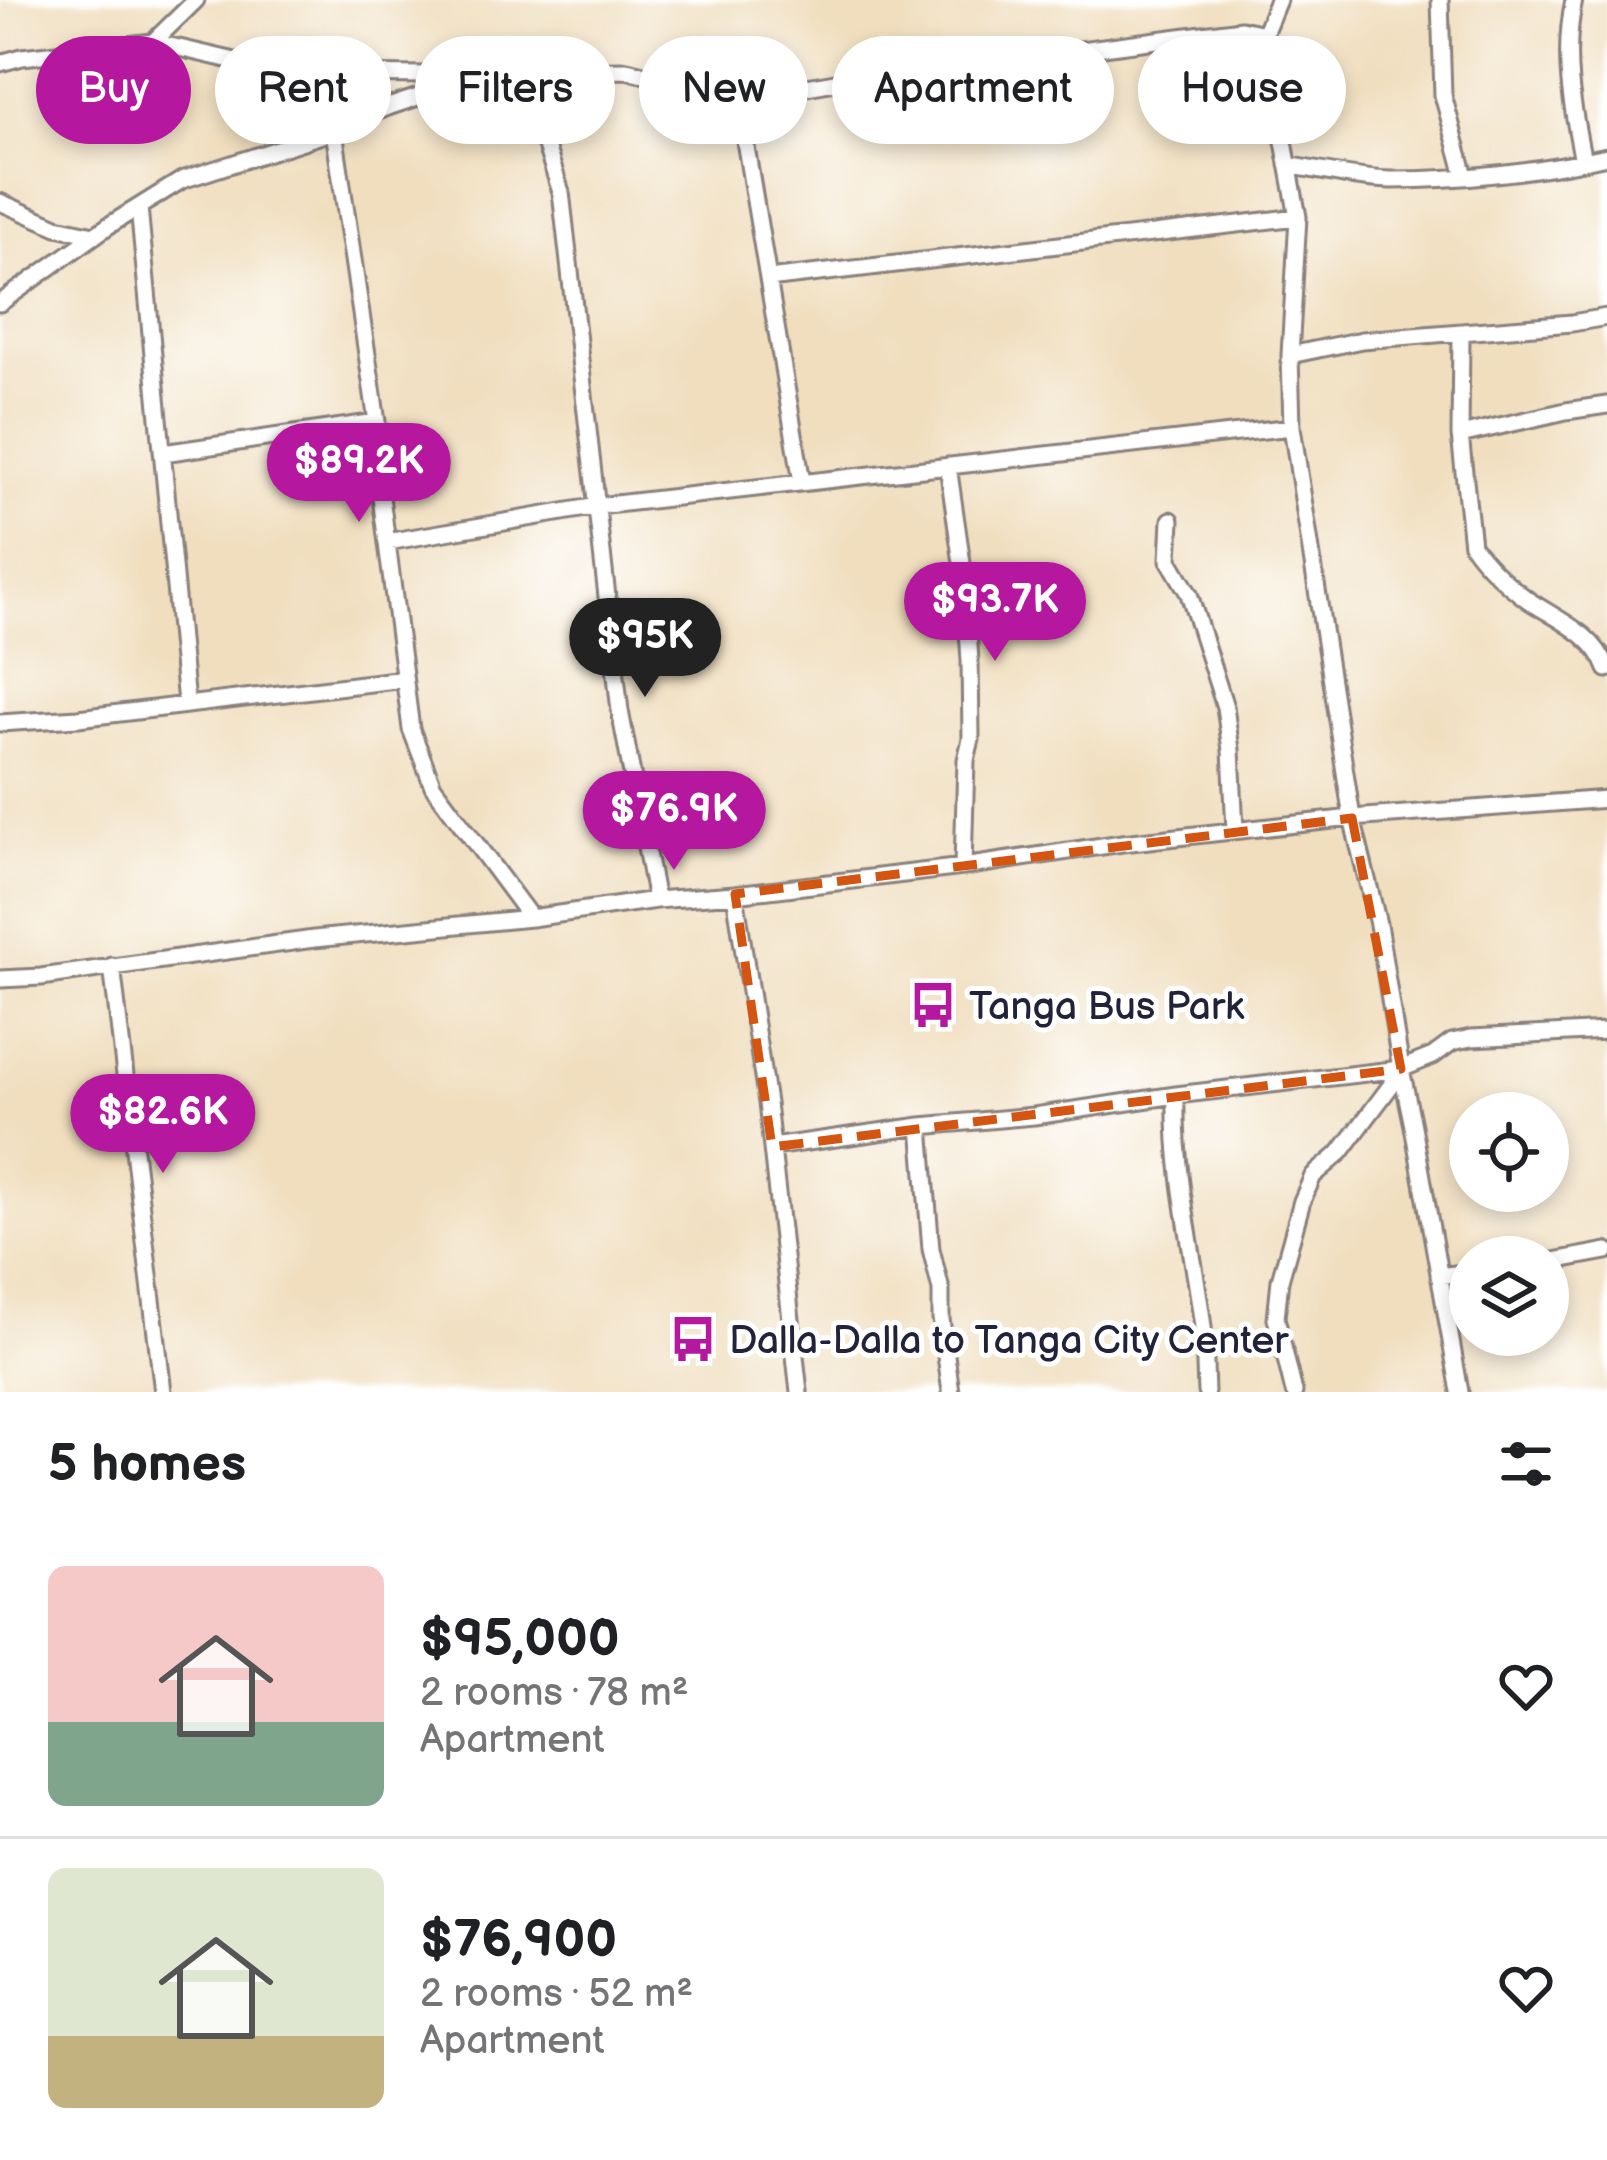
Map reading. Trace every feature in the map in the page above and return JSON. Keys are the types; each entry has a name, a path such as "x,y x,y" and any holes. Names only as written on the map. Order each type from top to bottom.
{"street":[{"path":"158,36 196,0"},
{"path":"1278,0 1264,34 1298,217 1290,356 1292,427 1352,818 1378,924 1399,1069 1460,1392"},
{"path":"1440,0 1443,95 1465,176"},
{"path":"1574,0 1567,30 1568,89 1583,161"},
{"path":"808,87 1241,29 1264,34"},
{"path":"0,63 36,55"},
{"path":"0,303 94,235 182,180 294,144"},
{"path":"336,144 376,422 411,729 433,786 531,918"},
{"path":"546,144 561,192 620,711 656,900"},
{"path":"746,144 802,482"},
{"path":"1288,165 1388,180 1465,176 1607,156"},
{"path":"0,202 56,227 94,235"},
{"path":"140,208 186,703"},
{"path":"768,279 1298,217"},
{"path":"1290,356 1362,340 1607,317"},
{"path":"1461,334 1460,435 1472,545 1523,596 1591,641 1607,669"},
{"path":"1460,435 1607,405"},
{"path":"163,454 376,422"},
{"path":"387,542 598,506 1292,427"},
{"path":"948,466 970,661 971,739 966,760 963,867"},
{"path":"1171,520 1169,560 1189,594 1225,707 1235,830"},
{"path":"0,723 404,679"},
{"path":"0,979 314,938 531,918 963,867 1235,830 1607,799"},
{"path":"736,894 800,1392"},
{"path":"112,966 163,1392"},
{"path":"772,1147 1399,1069 1433,1056 1452,1042 1471,1038 1607,1030"},
{"path":"1294,1392 1276,1318 1280,1280 1302,1201 1313,1176 1341,1152 1399,1069"},
{"path":"1176,1095 1180,1190 1203,1328 1206,1392"},
{"path":"921,1126 931,1249 941,1290 940,1319 951,1392"},
{"path":"1569,1258 1607,1252"},
{"path":"1438,1276 1449,1275"}],"highlighted area":[{"path":"1352,818 1401,1069 772,1147 735,894"}],"place":[{"name":"Tanga Bus Park","path":"933,1005"},
{"name":"Dalla-Dalla to Tanga City Center","path":"693,1339"}]}
